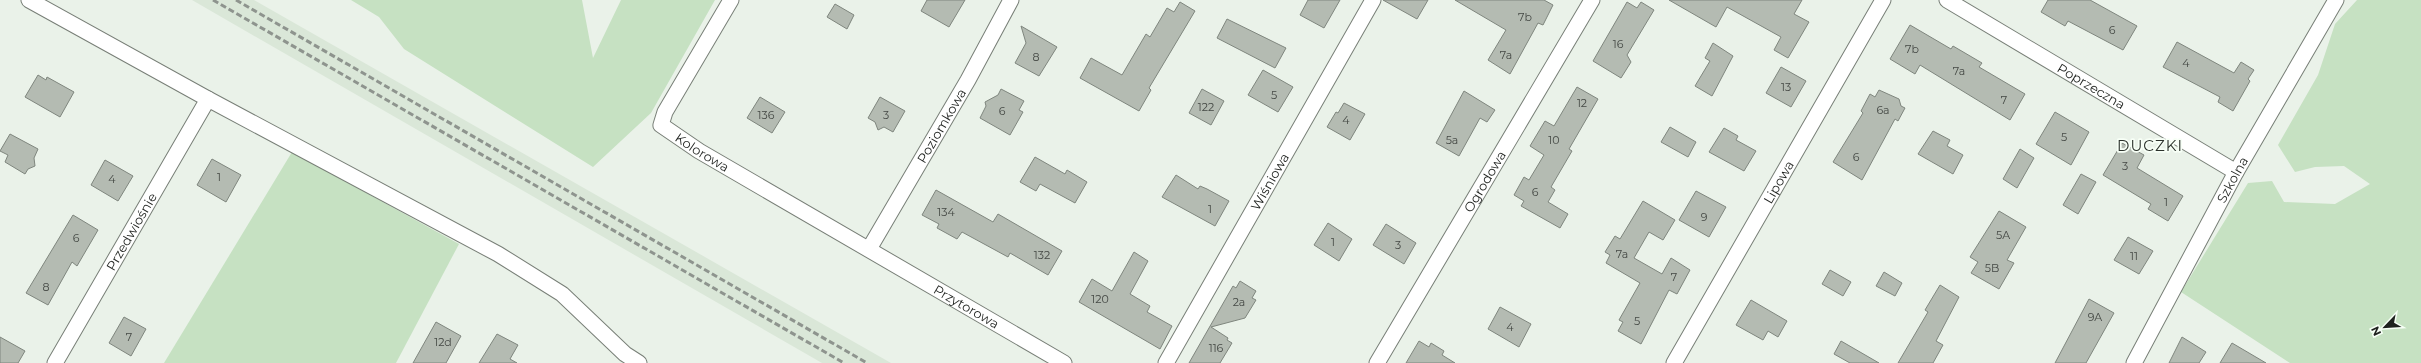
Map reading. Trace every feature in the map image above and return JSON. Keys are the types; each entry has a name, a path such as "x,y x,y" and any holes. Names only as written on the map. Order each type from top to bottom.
{"street":[{"path":"29,0 208,99 498,254 562,294 622,358 639,363"},
{"name":"Kolorowa","path":"731,0 666,112 661,124 699,151 869,249"},
{"name":"Poziomkowa","path":"869,249 968,80 1011,0"},
{"name":"Wiśniowa","path":"1166,363 1373,0"},
{"name":"Ogrodowa","path":"1377,363 1592,0"},
{"name":"Lipowa","path":"1674,363 1883,0"},
{"name":"Poprzeczna","path":"1947,0 2236,172"},
{"name":"Szkolna","path":"2134,363 2236,172 2336,0"},
{"name":"Przedwiośnie","path":"54,363 208,99"},
{"name":"Przytorowa","path":"869,249 1064,363"}],"shaded area":[{"path":"192,0 254,0 891,363 822,363"}],"green space":[{"path":"351,0 582,0 593,58 621,0 715,0 651,113 593,167 404,49 379,17"},
{"path":"2357,0 2421,0 2421,363 2290,363 2181,292 2248,183 2272,181 2284,202 2335,204 2370,184 2344,166 2315,167 2295,172 2278,145 2318,75 2335,24"},
{"path":"292,152 459,244 396,363 164,363"}],"building":[{"path":"927,0 965,0 949,27 921,11"},
{"path":"1308,0 1340,0 1324,28 1300,15"},
{"path":"1383,0 1428,0 1417,19"},
{"path":"1455,0 1544,0 1553,5 1543,25 1538,23 1510,74 1488,60 1506,30"},
{"path":"1669,0 1802,0 1794,14 1809,22 1788,58 1774,50 1781,37 1727,7 1716,27"},
{"path":"2048,0 2090,0 2137,26 2123,50 2068,21 2065,26 2041,12"},
{"path":"1180,2 1195,11 1149,88 1151,90 1139,111 1080,78 1091,58 1122,75 1146,34 1150,37 1167,8 1174,12"},
{"path":"1627,2 1637,8 1641,2 1654,10 1627,55 1631,62 1621,78 1593,61"},
{"path":"835,4 854,15 847,29 827,17"},
{"path":"1227,19 1286,48 1275,68 1217,38"},
{"path":"1910,25 1951,49 1953,46 1982,63 1979,67 2025,94 2010,120 1920,65 1915,74 1890,59"},
{"path":"1021,26 1057,47 1039,76 1015,63 1026,43"},
{"path":"2177,42 2234,73 2241,62 2254,70 2248,79 2250,81 2233,111 2218,102 2220,97 2163,67"},
{"path":"1713,43 1733,56 1712,96 1695,86 1710,61 1705,58"},
{"path":"1781,67 1806,81 1791,107 1766,93"},
{"path":"1263,70 1293,87 1278,112 1248,95"},
{"path":"38,75 46,80 47,77 74,92 60,117 25,97"},
{"path":"1577,87 1598,99 1569,149 1572,151 1551,187 1555,190 1548,202 1568,214 1560,228 1521,206 1524,201 1514,195 1524,177 1529,180 1544,155 1530,146 1545,121 1554,126"},
{"path":"1001,89 1024,101 1019,110 1023,112 1010,135 980,118 986,106 985,102 998,95"},
{"path":"1202,89 1224,101 1211,125 1189,113"},
{"path":"1879,90 1899,99 1901,106 1905,108 1898,121 1895,119 1862,180 1833,162 1863,113 1861,111 1870,94 1875,97"},
{"path":"1464,91 1495,110 1487,122 1480,118 1459,156 1436,143"},
{"path":"760,97 785,112 772,133 747,118"},
{"path":"880,97 905,111 893,132 884,127 878,130 875,122 868,118"},
{"path":"1344,103 1365,114 1350,140 1327,127 1336,112 1338,113"},
{"path":"2055,112 2089,132 2071,165 2036,144"},
{"path":"1670,127 1696,142 1688,157 1661,142"},
{"path":"1724,128 1738,136 1736,140 1756,151 1744,171 1709,152"},
{"path":"1933,131 1950,140 1947,146 1963,155 1953,174 1918,154"},
{"path":"10,134 38,149 34,158 35,166 28,169 25,174 5,162 8,155 0,151"},
{"path":"2122,143 2144,155 2137,168 2183,196 2168,221 2148,209 2151,204 2103,175"},
{"path":"2020,149 2034,158 2017,188 2003,179"},
{"path":"1035,157 1065,174 1067,170 1087,182 1075,203 1040,184 1036,191 1020,182"},
{"path":"212,159 241,175 226,202 197,185"},
{"path":"105,160 133,176 118,201 91,185"},
{"path":"2081,174 2096,182 2078,214 2063,205"},
{"path":"1176,175 1198,189 1200,186 1229,201 1215,226 1162,197"},
{"path":"936,190 993,222 998,214 1062,251 1048,275 1010,253 1008,257 962,232 957,239 937,228 939,224 922,215"},
{"path":"1696,191 1726,207 1709,237 1679,220"},
{"path":"1643,201 1675,220 1663,240 1649,232 1634,258 1662,274 1671,258 1690,270 1677,294 1669,290 1641,344 1618,331 1623,322 1619,320 1640,283 1606,263 1610,255 1605,252 1615,236 1620,239"},
{"path":"1999,211 2026,227 2007,260 2014,263 1999,289 1971,273 1978,262 1970,257"},
{"path":"73,215 98,230 77,266 72,262 48,305 26,293"},
{"path":"1328,223 1352,239 1339,261 1314,245"},
{"path":"1386,224 1416,243 1404,264 1373,245"},
{"path":"2128,237 2153,251 2139,274 2114,260"},
{"path":"1134,252 1148,261 1130,294 1150,306 1147,312 1172,326 1160,349 1079,302 1092,279 1112,291"},
{"path":"1830,270 1851,282 1843,296 1822,284"},
{"path":"1884,272 1902,283 1895,296 1876,286"},
{"path":"1240,281 1256,291 1252,298 1256,300 1245,318 1211,327 1228,338 1227,340 1232,343 1220,363 1189,363 1233,286 1236,288"},
{"path":"1940,285 1959,297 1936,341 1943,345 1933,363 1898,363 1928,312 1925,310"},
{"path":"2089,299 2114,313 2086,363 2055,363"},
{"path":"1751,300 1787,321 1778,337 1768,331 1763,340 1736,325"},
{"path":"1500,307 1531,324 1519,347 1488,329"},
{"path":"124,317 146,329 131,356 109,343"},
{"path":"436,322 461,336 446,363 413,363"},
{"path":"497,334 518,345 510,359 517,363 479,363"},
{"path":"0,337 25,351 18,363 0,363"},
{"path":"2182,337 2206,352 2199,363 2169,363"},
{"path":"1419,341 1429,347 1431,343 1444,351 1442,355 1455,363 1406,363"},
{"path":"1841,341 1879,363 1850,363 1834,354"},
{"path":"2232,343 2266,363 2220,363"}],"railway":[{"path":"213,0 844,363"},
{"path":"236,0 867,363"}],"district":[{"name":"DUCZKI","path":"2150,146"}]}
